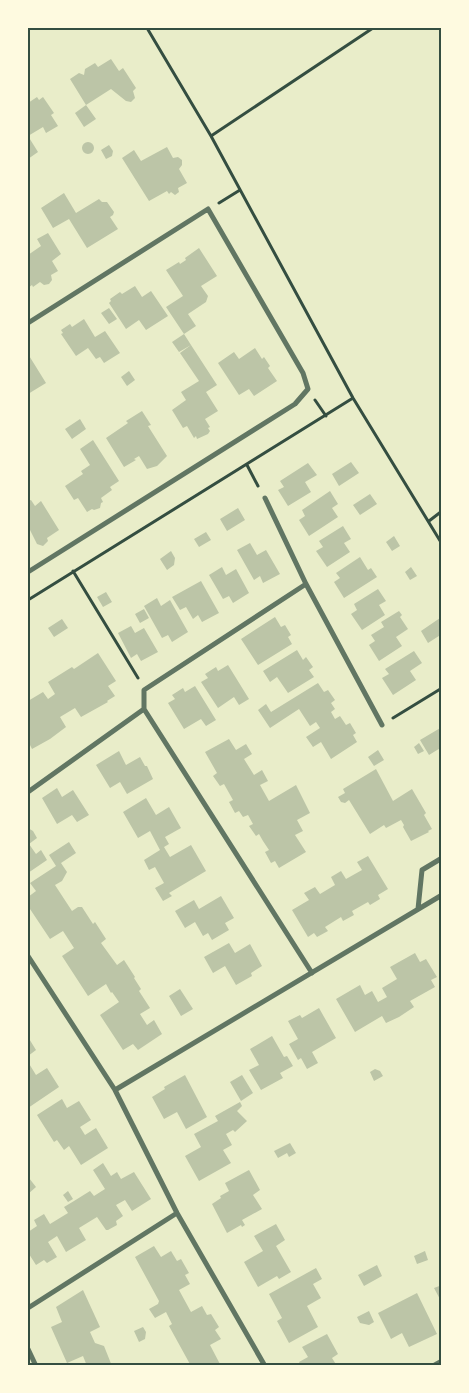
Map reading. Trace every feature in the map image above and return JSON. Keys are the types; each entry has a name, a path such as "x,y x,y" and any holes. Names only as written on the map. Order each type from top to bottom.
{"street":[{"path":"28,323 208,209 303,373 308,389 295,404 28,572"},
{"path":"265,498 306,584 382,725"},
{"path":"306,584 144,690 144,709 312,973"},
{"path":"28,792 144,709"},
{"path":"418,909 422,870 442,858"},
{"path":"116,1090 442,895"},
{"path":"28,956 116,1090 177,1214 265,1366"},
{"path":"28,1308 177,1214"},
{"path":"28,1349 36,1366"},
{"path":"433,1366 442,1361"}],"path":[{"path":"147,28 211,136 354,398 442,544"},
{"path":"211,136 373,28"},
{"path":"208,209 240,190"},
{"path":"28,600 354,398"},
{"path":"246,465 265,498"},
{"path":"429,521 442,511"},
{"path":"73,571 144,690"},
{"path":"382,725 442,688"}],"building":[{"path":"111,59 119,71 123,68 136,88 133,91 135,98 131,102 126,101 111,89 86,105 70,79 79,73 84,75 85,69 95,63 98,67"},
{"path":"37,97 39,100 43,97 54,113 51,115 58,126 46,133 43,127 28,136 28,103"},
{"path":"86,105 96,119 84,127 75,113"},
{"path":"28,136 38,152 28,159"},
{"path":"86,142 90,142 94,148 90,154 86,154 82,150 82,146"},
{"path":"109,145 113,151 112,156 106,159 101,150"},
{"path":"167,147 173,158 178,157 182,160 182,165 179,169 187,183 178,188 179,192 175,195 171,192 169,194 167,191 149,201 122,158 134,150 141,161"},
{"path":"64,193 76,213 99,199 102,202 107,202 114,212 110,217 118,229 87,248 69,219 53,228 41,208"},
{"path":"48,233 61,254 52,261 58,271 51,275 52,280 49,284 44,285 40,282 28,288 28,255 41,246 37,239"},
{"path":"199,248 217,276 201,286 208,296 206,302 188,314 196,326 184,334 166,307 183,296 166,270 186,260 185,258"},
{"path":"135,286 142,297 151,291 168,316 146,330 139,320 126,329 109,303 110,299 120,292 122,294"},
{"path":"109,308 117,319 109,324 101,313"},
{"path":"84,319 95,337 105,331 120,353 104,363 100,357 96,359 88,348 76,356 61,334 63,333 61,330 70,324 72,327"},
{"path":"184,334 191,345 179,352 172,342"},
{"path":"191,345 217,385 206,392 218,411 205,419 210,427 208,428 210,431 208,434 197,439 196,436 194,438 187,426 183,428 172,410 186,400 181,392 199,381 180,353"},
{"path":"255,348 262,359 264,357 270,366 268,368 277,381 254,396 249,389 239,395 218,363 234,352 239,359"},
{"path":"28,354 46,383 28,394"},
{"path":"129,371 135,380 127,386 121,377"},
{"path":"142,411 151,425 148,426 167,456 157,466 147,469 139,456 124,467 106,438 128,423 126,421"},
{"path":"80,419 86,429 72,439 65,429"},
{"path":"93,440 119,481 110,487 112,490 101,498 103,502 100,508 87,512 78,498 74,500 65,486 83,474 81,471 90,465 80,449"},
{"path":"351,462 359,473 339,486 332,474"},
{"path":"308,463 317,475 305,482 311,492 288,506 278,490 284,487 280,481"},
{"path":"330,491 338,504 332,508 338,517 309,536 299,520 305,516 302,510"},
{"path":"370,494 377,504 360,515 353,505"},
{"path":"31,500 35,506 41,501 59,530 47,538 48,541 43,546 37,544 28,526 28,501"},
{"path":"238,508 245,520 227,531 220,519"},
{"path":"343,526 351,539 344,543 350,552 327,567 316,551 323,547 319,541"},
{"path":"206,532 211,540 199,547 194,539"},
{"path":"394,536 400,546 392,551 386,542"},
{"path":"250,543 257,555 266,550 280,574 263,583 260,576 254,580 237,550"},
{"path":"171,551 175,558 174,565 167,570 160,559"},
{"path":"360,557 368,570 371,568 377,577 344,598 334,582 340,578 336,573"},
{"path":"222,567 226,575 236,569 249,593 233,603 229,596 223,599 209,575"},
{"path":"411,567 417,576 410,580 405,572"},
{"path":"201,581 219,613 202,622 198,615 193,619 186,607 180,610 172,597"},
{"path":"378,589 386,601 379,605 385,615 362,630 351,614 357,610 354,604"},
{"path":"106,592 112,602 103,607 97,597"},
{"path":"157,598 161,606 170,600 188,632 172,642 168,635 162,638 144,606"},
{"path":"144,609 149,618 140,623 135,614"},
{"path":"399,611 402,615 400,617 408,629 396,637 402,646 379,661 369,645 375,641 371,635 384,627 381,622"},
{"path":"275,617 281,627 285,625 291,635 288,637 292,644 258,665 241,639"},
{"path":"440,618 442,634 428,643 421,631"},
{"path":"62,619 68,628 54,637 48,628"},
{"path":"131,626 135,633 144,628 158,652 141,661 137,654 131,658 118,633"},
{"path":"297,650 303,660 306,657 313,667 309,670 314,677 288,693 277,677 270,682 263,671"},
{"path":"414,651 422,663 410,671 416,680 393,695 382,678 389,674 385,669"},
{"path":"98,653 116,681 108,686 115,696 81,717 75,708 60,717 66,727 32,749 28,741 28,701 43,692 48,699 55,694 48,682 72,667 74,669"},
{"path":"228,665 249,699 239,705 234,697 218,708 201,682 208,678 205,674 216,667 218,671"},
{"path":"318,683 324,692 328,690 335,700 331,703 335,709 331,712 335,719 340,716 346,725 350,723 356,733 353,735 357,742 331,759 321,742 313,747 306,737 320,728 316,722 310,726 299,709 270,728 258,710 266,704 271,712"},
{"path":"195,686 216,720 206,726 201,719 184,729 168,703 175,699 172,695 183,688 185,692"},
{"path":"442,727 442,747 429,755 420,740"},
{"path":"229,739 236,750 246,744 252,754 244,759 254,775 262,770 268,781 260,785 269,801 296,785 310,813 297,820 303,831 295,835 306,852 279,868 275,861 271,863 265,852 269,850 259,834 256,836 249,826 253,824 248,815 243,817 239,811 235,813 229,802 233,800 224,784 220,786 213,776 217,773 205,752"},
{"path":"419,743 424,751 418,754 414,747"},
{"path":"378,750 384,760 374,766 368,757"},
{"path":"119,751 126,765 140,757 153,779 127,794 120,782 110,788 96,765"},
{"path":"376,769 393,801 412,789 426,813 424,815 432,829 429,832 411,841 401,820 386,828 384,825 370,834 349,800 345,803 341,802 338,797 345,793 343,789"},
{"path":"57,788 62,797 73,790 89,815 77,822 72,815 57,824 42,798"},
{"path":"146,798 156,815 169,807 181,828 165,837 169,844 164,847 170,857 191,845 206,871 169,893 172,896 163,901 155,888 164,883 155,867 149,870 144,860 160,850 150,831 138,838 123,812"},
{"path":"28,828 33,831 37,838 29,844 36,854 41,850 47,860 28,873"},
{"path":"69,842 76,853 61,863 67,872 62,881 55,885 72,911 82,907 93,924 95,922 106,939 101,943 117,965 124,960 141,989 139,991 150,1008 140,1014 147,1025 154,1020 162,1034 138,1050 133,1044 123,1050 100,1015 119,1002 106,984 88,996 62,956 74,948 63,931 50,939 28,906 28,897 36,891 30,883 56,866 49,855"},
{"path":"368,856 388,889 378,895 380,899 370,905 368,902 352,911 354,915 343,921 341,917 325,927 328,931 317,937 314,933 308,937 292,910 309,900 304,893 315,887 320,894 335,885 331,877 341,871 346,879 362,870 357,862"},
{"path":"221,896 234,918 225,923 229,930 212,940 208,933 203,936 195,922 185,928 175,911 194,900 199,909"},
{"path":"229,943 235,953 250,944 262,966 251,973 252,976 236,985 225,966 213,973 204,957"},
{"path":"415,953 420,962 426,959 437,977 431,980 435,987 410,1001 414,1007 399,1017 386,1023 382,1016 355,1032 336,999 360,985 365,995 372,991 378,1002 387,997 382,988 397,979 390,967"},
{"path":"180,989 193,1009 181,1016 169,996"},
{"path":"319,1008 336,1038 312,1052 318,1063 307,1069 301,1058 298,1060 289,1044 298,1039 288,1021 300,1015 302,1018"},
{"path":"272,1036 284,1057 287,1056 293,1066 280,1073 283,1078 261,1090 249,1070 259,1065 250,1049"},
{"path":"28,1037 36,1050 28,1056"},
{"path":"28,1062 36,1075 47,1068 59,1087 28,1108"},
{"path":"375,1069 380,1071 383,1076 374,1081 370,1072"},
{"path":"185,1075 207,1117 186,1129 177,1112 164,1119 152,1097 165,1089 164,1087"},
{"path":"242,1075 253,1093 241,1101 230,1082"},
{"path":"62,1099 67,1108 79,1101 91,1120 80,1127 85,1135 96,1128 108,1148 81,1165 69,1146 64,1150 57,1140 54,1142 37,1115"},
{"path":"240,1102 242,1106 237,1111 247,1121 235,1132 233,1130 226,1134 232,1145 223,1150 231,1163 199,1181 185,1156 201,1147 194,1134 218,1121 215,1116"},
{"path":"290,1143 296,1153 289,1157 287,1153 278,1158 274,1151"},
{"path":"103,1163 111,1176 117,1172 121,1179 134,1172 151,1199 132,1211 125,1200 116,1205 123,1216 116,1221 117,1225 108,1230 106,1230 97,1217 79,1228 86,1240 66,1252 57,1236 48,1242 57,1257 47,1263 44,1260 36,1265 28,1255 28,1232 37,1226 34,1220 44,1214 50,1224 68,1213 64,1207 90,1191 94,1196 105,1189 93,1170"},
{"path":"249,1170 260,1190 253,1195 262,1209 242,1220 245,1225 242,1227 241,1225 227,1233 212,1204 229,1191 225,1183"},
{"path":"28,1179 36,1187 28,1194"},
{"path":"68,1191 73,1199 68,1202 63,1195"},
{"path":"276,1224 285,1240 276,1246 291,1272 279,1279 277,1276 258,1287 244,1262 263,1251 254,1236"},
{"path":"154,1246 161,1257 171,1251 177,1261 181,1259 189,1273 185,1275 190,1284 179,1290 191,1312 202,1306 207,1315 211,1314 219,1327 215,1330 221,1339 210,1345 221,1366 191,1366 169,1326 172,1324 166,1312 155,1318 149,1309 158,1304 159,1301 135,1257"},
{"path":"425,1251 428,1260 417,1264 414,1256"},
{"path":"377,1265 382,1276 364,1286 358,1275"},
{"path":"316,1268 322,1279 313,1284 321,1298 307,1306 318,1327 289,1343 277,1321 282,1318 269,1294"},
{"path":"442,1285 442,1303 434,1288"},
{"path":"83,1290 100,1327 90,1332 95,1343 104,1346 112,1366 87,1366 83,1356 67,1363 51,1327 62,1322 56,1307"},
{"path":"417,1293 437,1334 409,1347 402,1333 391,1339 378,1313"},
{"path":"369,1311 374,1322 369,1325 360,1323 357,1317"},
{"path":"143,1327 146,1332 145,1339 139,1342 134,1331"},
{"path":"327,1334 338,1354 332,1358 337,1366 301,1366 299,1362 308,1357 302,1347"}]}
